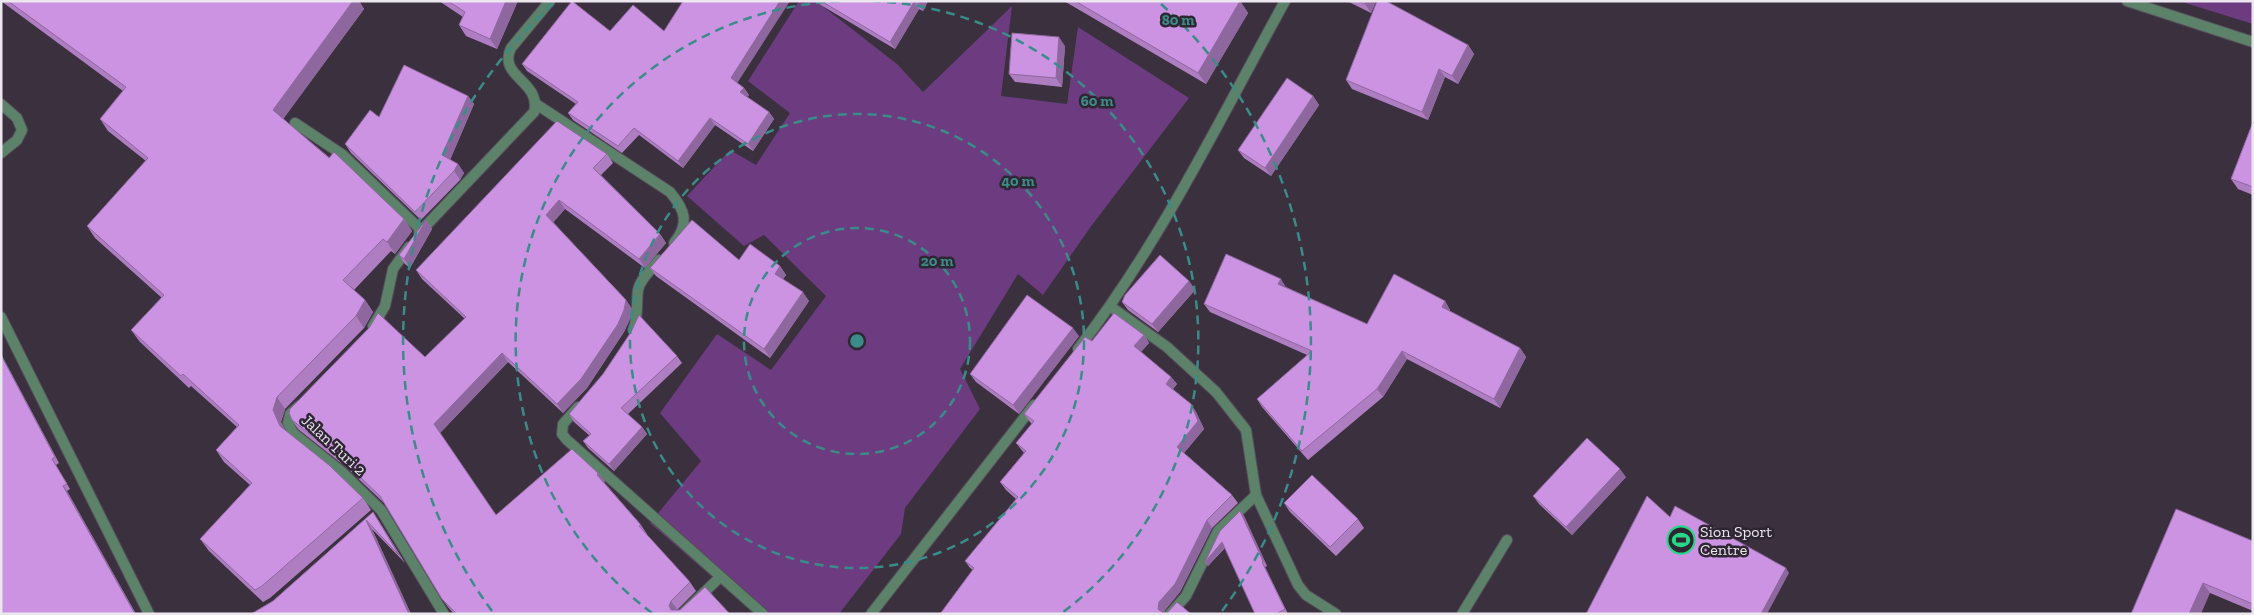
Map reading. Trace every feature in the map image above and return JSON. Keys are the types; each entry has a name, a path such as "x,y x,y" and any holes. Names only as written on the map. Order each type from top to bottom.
{"street":[{"path":"370,332 385,306 394,269 421,230 534,112 536,104 532,93 507,64 506,57 511,48 550,1"},
{"path":"1070,358 1111,306 1158,231 1285,1"},
{"path":"2127,1 2253,42"},
{"path":"1,104 17,118 22,130 17,140 1,153"},
{"path":"536,104 670,192 684,213 679,237 641,282 638,290 638,320 628,339"},
{"path":"295,123 343,155 421,230"},
{"path":"1111,306 1167,347 1216,392 1237,417 1246,430 1256,495 1298,585 1306,595 1336,614"},
{"path":"1,317 149,614"},
{"path":"872,614 1041,396"},
{"path":"586,398 563,424 562,434 763,614"},
{"name":"Jalan Turi 2","path":"304,400 290,414 288,423 294,433 342,472 377,513 444,614"},
{"path":"1170,614 1186,596 1218,530 1256,495"},
{"path":"1462,614 1507,540"},
{"path":"682,614 720,577"}],"shaded area":[{"path":"799,1 816,1 897,64 923,92 1012,6 1001,96 1067,104 1078,27 1189,98 1092,225 1043,295 1018,274 960,369 980,409 905,508 901,534 839,614 755,614 650,523 701,461 660,413 717,334 771,370 826,296 764,235 744,246 687,196 730,150 756,165 790,113 748,81"},
{"path":"2179,1 2253,1 2253,24"}],"building":[{"path":"8,1 353,1 273,110 329,158 334,152 404,219 387,242 383,239 343,280 365,300 356,316 277,397 273,410 280,426 329,465 363,498 255,590 200,539 252,483 216,450 239,425 183,374 181,376 131,330 164,295 87,226 148,158 100,119 126,87"},
{"path":"448,1 506,1 490,39 459,25 465,12"},
{"path":"572,1 610,31 633,5 664,31 683,1 780,1 731,78 744,88 740,92 769,112 748,144 710,118 678,161 634,128 618,146 568,113 578,102 522,64"},
{"path":"821,1 920,1 918,4 914,2 890,42"},
{"path":"1075,1 1240,1 1198,73"},
{"path":"1377,1 1386,1 1468,45 1452,76 1439,69 1422,112 1346,80"},
{"path":"1012,33 1059,37 1056,78 1009,74"},
{"path":"404,65 468,96 442,155 458,164 454,171 415,212 345,144 370,110 379,117"},
{"path":"1287,78 1313,96 1265,168 1238,150"},
{"path":"557,121 607,154 593,168 660,234 639,259 559,200 546,215 626,300 618,324 581,379 557,404 502,353 434,424 496,515 572,449 598,473 597,475 641,525 639,526 690,582 671,601 669,606 671,610 680,610 705,587 730,614 457,614 442,599 380,496 340,458 292,420 289,413 290,409 369,328 378,313 425,357 466,317 416,270"},
{"path":"2253,122 2253,187 2231,179"},
{"path":"426,220 404,259 399,255"},
{"path":"692,220 739,260 750,244 780,266 775,274 803,292 764,349 650,268"},
{"path":"1226,254 1281,279 1278,284 1367,324 1394,274 1445,301 1442,307 1520,348 1494,399 1402,351 1377,389 1302,451 1257,399 1312,351 1204,304"},
{"path":"1160,255 1189,281 1152,324 1122,302 1125,295"},
{"path":"1027,295 1073,328 1013,405 970,374"},
{"path":"1114,313 1144,335 1134,346 1171,377 1166,384 1191,404 1198,421 1177,447 1232,495 1207,520 1175,584 1159,602 1158,609 1163,613 1167,613 1177,602 1191,614 940,614 974,568 965,561 1018,497 1000,482 1026,451 1016,443 1034,421 1024,414 1085,337 1092,341"},
{"path":"639,315 677,356 621,408 642,427 609,464 583,441 591,434 569,414 603,374 631,332"},
{"path":"1,355 55,457 52,459 67,484 63,486 135,614 1,614"},
{"path":"1587,438 1620,469 1566,527 1533,496"},
{"path":"1312,475 1358,519 1330,547 1284,503"},
{"name":"Sion Sport Centre","path":"1647,496 1670,517 1675,506 1786,568 1761,614 1586,614"},
{"path":"2176,509 2253,541 2253,604 2203,583 2189,614 2131,614"},
{"path":"1240,511 1285,609 1276,614 1255,614 1222,542 1205,562 1220,531"},
{"path":"373,512 399,555 366,520 409,614 251,614 273,601"}],"place":[{"name":"Sion Sport Centre","path":"1681,540"}]}
